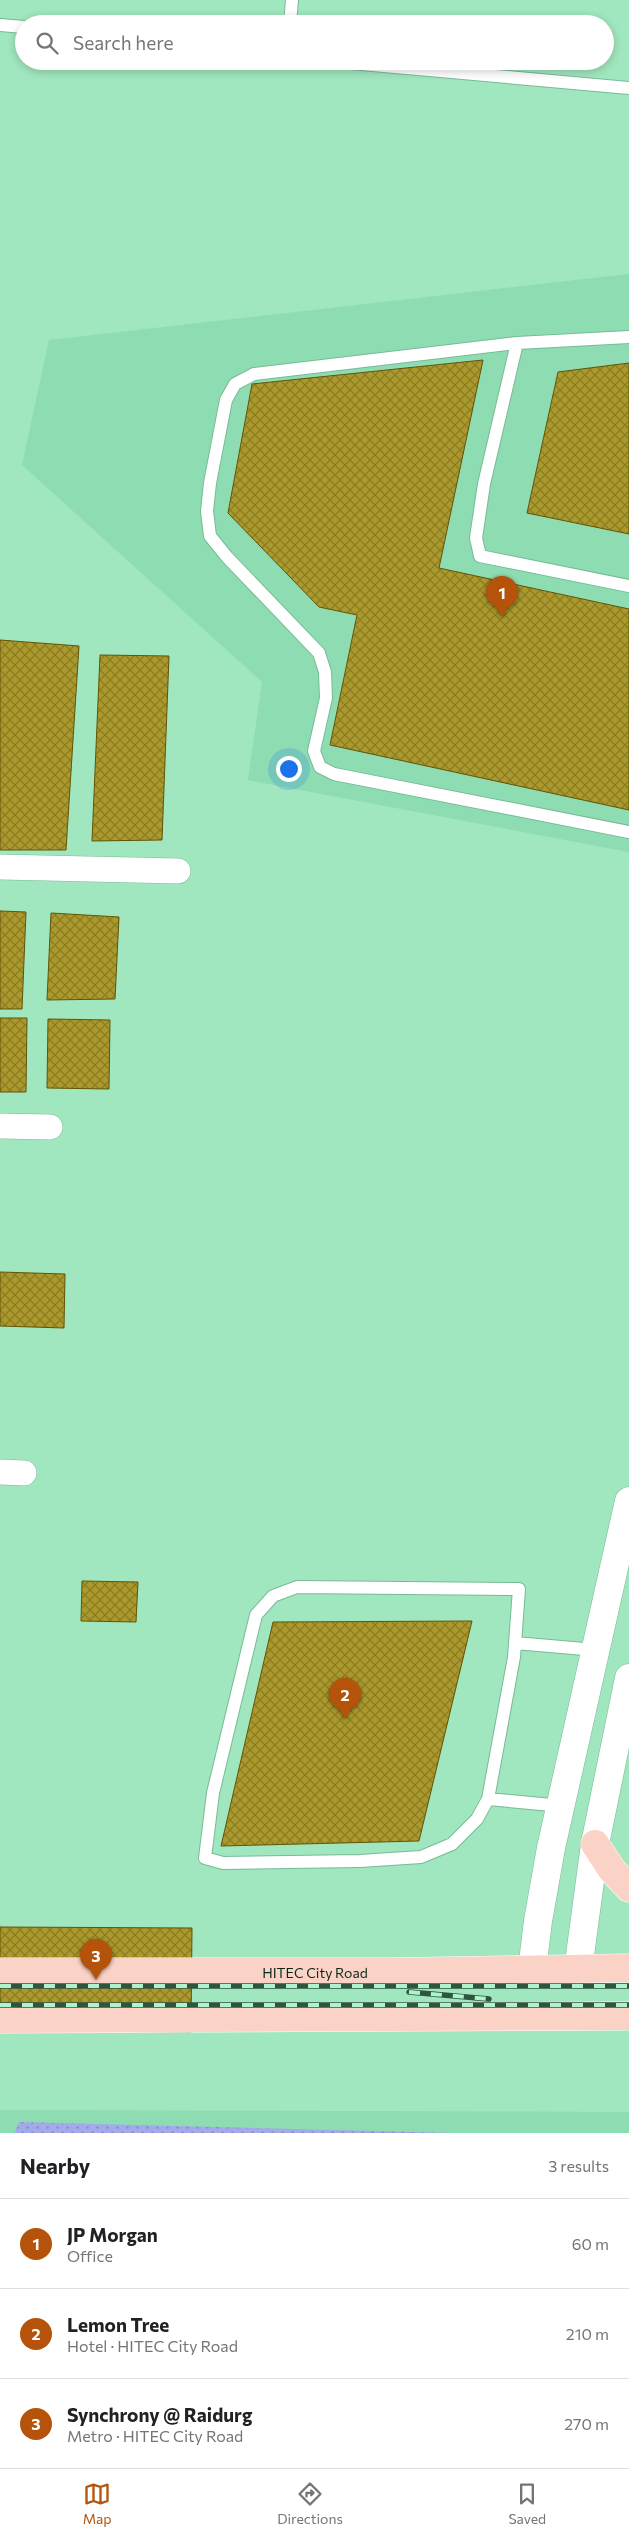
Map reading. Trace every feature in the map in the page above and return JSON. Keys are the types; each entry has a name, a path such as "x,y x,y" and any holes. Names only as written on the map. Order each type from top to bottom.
{"main road":[{"path":"532,1970 538,1921 629,1501"},
{"path":"578,1970 595,1844 629,1678"},
{"path":"595,1844 612,1870 629,1888"},
{"name":"HITEC City Road","path":"0,1972 578,1970 629,1968"},
{"path":"0,2019 629,2016"}],"street":[{"path":"0,867 178,871"},
{"path":"0,1126 50,1127"},
{"path":"0,1472 24,1473"}],"lane":[{"path":"291,15 292,0"},
{"path":"0,24 15,26"},
{"path":"428,70 629,88"},
{"path":"629,338 517,343 254,374 235,384 226,400 210,483 207,511 210,536 227,557 319,653 325,672 326,698 314,752 320,767 334,774 629,832"},
{"path":"517,343 484,484 476,538 480,556 629,586"},
{"path":"297,1587 519,1589 515,1643 488,1800 477,1818 452,1844 421,1857 360,1861 223,1863 205,1858 213,1793 256,1614 274,1596 297,1587"},
{"path":"515,1643 596,1650"},
{"path":"488,1800 562,1806"}],"shaded area":[{"path":"629,274 629,852 248,780 262,682 22,465 49,340"},
{"path":"0,2110 629,2112 629,2133 0,2133"},
{"path":"19,2122 454,2133 15,2133"}],"building":[{"path":"483,360 439,568 629,609 629,810 330,745 357,615 319,607 228,513 252,384"},
{"path":"629,363 629,534 527,513 558,372"},
{"path":"0,640 79,646 66,850 0,850"},
{"path":"100,655 169,656 162,840 92,841"},
{"path":"0,911 26,912 22,1009 0,1009"},
{"path":"51,913 119,917 115,999 47,1000"},
{"path":"0,1018 27,1018 26,1092 0,1092"},
{"path":"48,1019 110,1020 109,1089 47,1088"},
{"path":"0,1272 65,1274 64,1328 0,1326"},
{"path":"82,1581 138,1582 136,1622 81,1621"},
{"path":"472,1621 419,1841 221,1846 273,1622"},
{"path":"0,1927 192,1928 191,2032 0,2031"}],"railway":[{"path":"0,1986 629,1986"},
{"path":"409,1992 489,1999"},
{"path":"0,2005 629,2005"}],"place":[{"name":"JP Morgan","path":"502,617"},
{"name":"Lemon Tree","path":"345,1719"},
{"name":"Synchrony @ Raidurg","path":"96,1980"}]}
